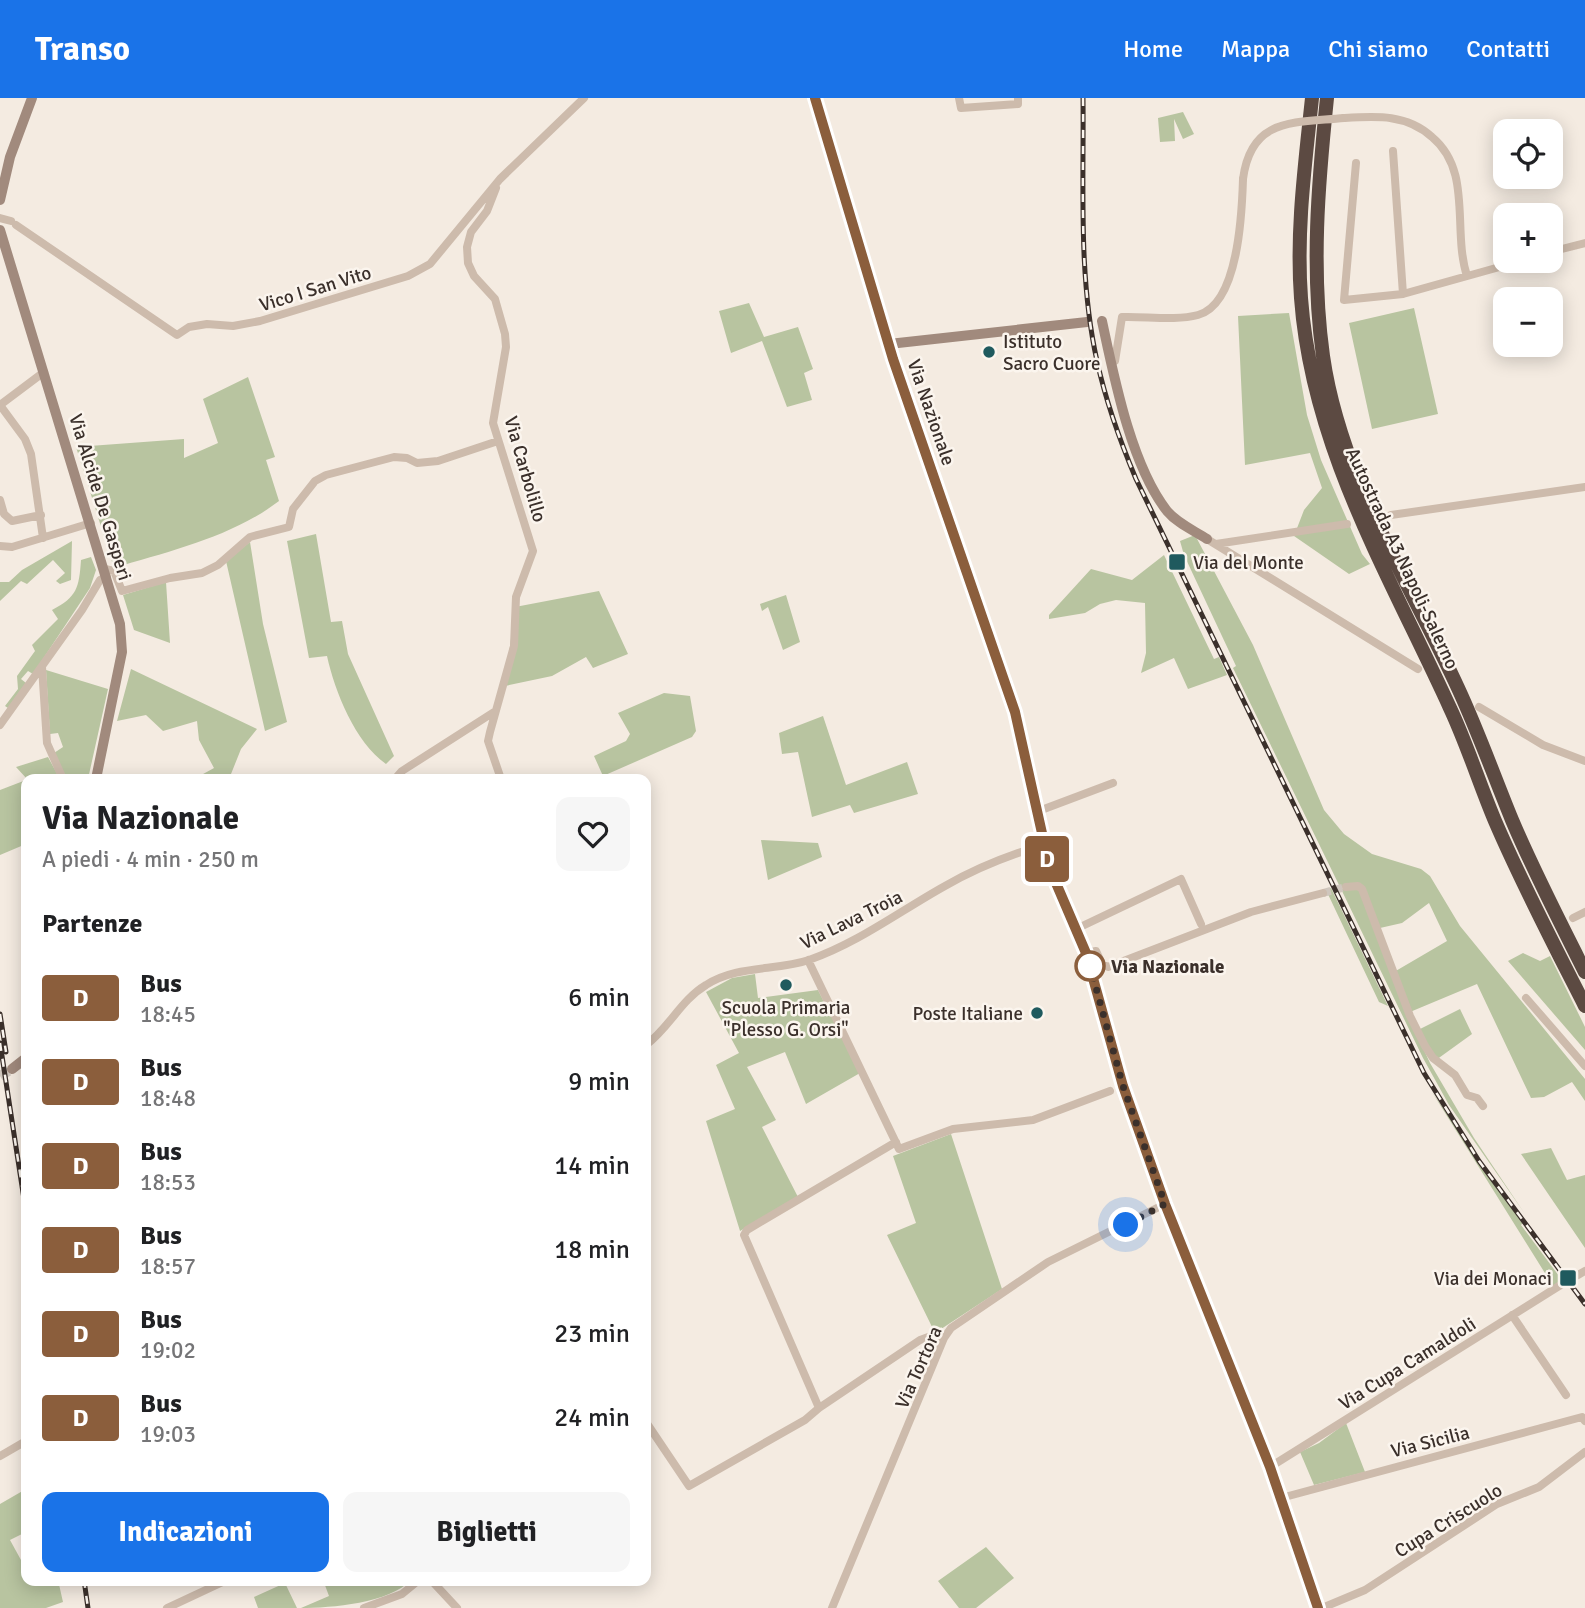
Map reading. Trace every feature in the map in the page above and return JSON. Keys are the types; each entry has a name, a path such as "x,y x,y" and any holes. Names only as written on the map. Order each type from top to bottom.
{"highway":[{"name":"Autostrada A3 Napoli-Salerno","path":"1312,98 1301,205 1300,290 1310,365 1327,434 1358,516 1451,711 1515,866 1585,1006"},
{"name":"Autostrada A3 Napoli-Salerno","path":"1327,98 1314,267 1323,356 1338,419 1371,508 1457,687 1531,864 1585,972"}],"main road":[{"name":"Via Nazionale","path":"815,98 889,344 1015,712 1043,845 1086,953 1116,1089 1270,1467 1320,1608"}],"street":[{"path":"0,200 10,157 32,98"},
{"name":"Vico I San Vito","path":"0,218 13,223 177,335 190,327 207,324 233,326 260,321 408,276 436,258 500,179 584,98"},
{"path":"959,98 961,108 1018,104 1018,98"},
{"path":"1111,363 1115,361 1122,317 1198,315 1213,304 1237,254 1243,179 1250,150 1269,130 1297,122 1344,118 1398,118 1421,128 1443,146 1456,173 1467,276"},
{"path":"1393,151 1403,294"},
{"path":"1356,163 1344,300 1403,294 1493,269"},
{"name":"Via Carbolillo","path":"499,774 488,741 514,646 516,597 533,551 498,440 493,414 506,347 505,334 495,299 474,276 468,263 467,247 471,232 487,211 500,179"},
{"name":"Via Alcide De Gasperi","path":"0,230 106,573 122,638 97,774"},
{"path":"1563,249 1585,243"},
{"path":"1102,321 1129,428 1158,498 1175,519 1418,669"},
{"path":"889,344 1087,322"},
{"path":"43,538 31,454 25,439 0,405 44,372"},
{"path":"0,724 106,573 114,571 122,591 170,578 202,573 218,565 250,537 289,527 293,509 315,481 326,475 394,457 407,457 418,463 439,461 498,440"},
{"path":"1391,515 1585,487"},
{"path":"0,500 4,514 12,521 41,515"},
{"path":"0,546 12,547 91,523"},
{"path":"1211,541 1347,524"},
{"path":"42,666 47,743 61,774"},
{"path":"1479,707 1543,745 1585,761"},
{"path":"399,774 494,712"},
{"path":"1036,812 1113,783"},
{"name":"Via Lava Troia","path":"651,1041 697,991 713,980 808,960 863,934 981,866 1043,845"},
{"path":"1076,929 1181,879 1201,924"},
{"path":"1346,887 1358,886 1362,889 1410,1016 1425,1046 1433,1058 1455,1075 1467,1095 1477,1098 1483,1106"},
{"path":"1086,953 1096,951 1102,964 1108,967 1251,912 1323,893"},
{"path":"1573,918 1585,912"},
{"path":"808,960 899,1149 953,1129 1033,1120 1116,1089"},
{"path":"1526,998 1585,1066"},
{"path":"12,1069 21,1062"},
{"path":"819,1408 744,1235 747,1230 896,1142"},
{"name":"Via Tortora","path":"832,1608 944,1338 957,1321 1037,1269 1165,1204"},
{"name":"Via Cupa Camaldoli","path":"1270,1467 1559,1286"},
{"path":"1512,1315 1566,1395"},
{"path":"651,1429 689,1486 805,1420 920,1340 931,1336 944,1338"},
{"name":"Via Sicilia","path":"1281,1498 1581,1417 1585,1422"},
{"path":"0,1456 21,1444"},
{"name":"Cupa Criscuolo","path":"1320,1608 1365,1590 1497,1504 1539,1487 1585,1452"},
{"path":"167,1608 214,1586"},
{"path":"364,1608 402,1594 412,1586"},
{"path":"437,1586 457,1608"}],"green space":[{"path":"1183,112 1194,134 1183,139 1174,119 1175,141 1160,142 1158,118"},
{"path":"749,303 764,337 798,327 813,369 804,373 812,400 787,407 762,341 731,353 719,311"},
{"path":"1414,308 1438,414 1372,429 1349,323"},
{"path":"1289,313 1307,415 1321,460 1362,554 1370,564 1349,574 1294,536 1304,510 1322,488 1310,453 1245,465 1238,316"},
{"path":"248,377 275,457 266,460 279,501 261,514 221,534 114,568 76,447 184,439 184,458 218,443 203,399"},
{"path":"316,534 331,622 342,621 348,654 394,756 386,764 375,755 356,730 335,685 327,656 309,658 287,541"},
{"path":"1195,535 1253,645 1324,810 1344,834 1372,854 1421,869 1430,876 1460,926 1585,1079 1585,1101 1572,1082 1544,1097 1531,1098 1477,984 1410,1012 1394,972 1447,941 1429,903 1402,923 1380,928 1355,884 1340,887 1233,668 1236,666 1184,555 1180,541"},
{"path":"72,541 71,580 60,584 56,581 65,573 53,560 27,584 21,581 0,601 0,582 9,582 22,570"},
{"path":"250,542 263,624 287,722 265,731 226,561"},
{"path":"1164,555 1214,659 1219,657 1227,675 1188,689 1174,658 1141,673 1146,653 1145,603 1116,600 1100,604 1085,613 1049,619 1049,615 1091,569 1132,580"},
{"path":"91,557 96,570 90,588 33,674 28,671 21,679 26,683 8,708 5,706 18,689 17,676 35,651 32,645 58,619 52,610 72,596 78,585 81,560"},
{"path":"166,582 170,643 134,630 123,595"},
{"path":"599,591 628,654 593,668 586,657 552,676 505,686 515,607"},
{"path":"786,595 800,642 783,650 768,607 762,611 760,604"},
{"path":"131,669 257,729 241,749 231,774 203,774 214,768 199,740 197,721 163,731 146,715 117,721"},
{"path":"46,670 108,689 89,774 64,774 54,753 63,747 58,733 50,734"},
{"path":"664,693 690,696 696,731 692,737 602,774 594,756 626,741 630,734 618,713"},
{"path":"823,716 846,785 907,762 918,794 854,813 850,805 812,817 798,752 782,754 779,733"},
{"path":"48,757 57,774 22,774 16,767"},
{"path":"21,782 21,846 0,855 0,790"},
{"path":"761,840 818,843 822,857 768,880"},
{"path":"1356,887 1361,891 1408,1016 1430,1063 1474,1138 1525,1214 1449,1105 1423,1058 1341,889"},
{"path":"1331,888 1388,1006 1379,1002 1326,890"},
{"path":"1523,953 1540,961 1550,956 1585,1027 1585,1050 1508,961"},
{"path":"755,974 758,998 818,990 860,1073 806,1104 785,1052 747,1067 776,1120 762,1127 798,1197 740,1231 706,1121 735,1109 716,1065 739,1053 706,992 732,978"},
{"path":"1460,1009 1472,1034 1436,1060 1418,1030"},
{"path":"1432,1092 1523,1223 1521,1225 1562,1280 1553,1286"},
{"path":"951,1134 1002,1289 935,1333 887,1235 916,1223 893,1156"},
{"path":"1551,1148 1567,1180 1585,1175 1585,1248 1521,1154"},
{"path":"1346,1423 1365,1472 1314,1485 1300,1452 1319,1443"},
{"path":"21,1492 21,1534 10,1540 21,1560 21,1586 59,1586 63,1602 46,1608 0,1608 0,1504"},
{"path":"986,1547 1014,1578 976,1608 959,1608 938,1581"},
{"path":"278,1586 286,1586 297,1608 258,1608 254,1597"},
{"path":"325,1586 404,1586 389,1594 359,1603 301,1608 329,1596"}],"tunnel":[{"path":"1323,893 1346,887"},
{"path":"0,1076 12,1069"},
{"path":"1559,1286 1578,1275"}],"railway":[{"path":"1083,98 1084,263 1091,329 1109,406 1136,479 1424,1073 1479,1161 1585,1304"},
{"path":"0,1014 6,1052"},
{"path":"0,1043 21,1180"},
{"path":"85,1586 88,1608"}],"bus line":[{"name":"D","path":"815,98 893,359 1015,712 1050,869 1086,953 1123,1086 1165,1204 1270,1467 1318,1608"}],"place":[{"name":"Istituto Sacro Cuore","path":"989,352"},
{"name":"Via del Monte","path":"1177,562"},
{"name":"Via Nazionale","path":"1090,966"},
{"name":"Scuola Primaria \"Plesso G. Orsi\"","path":"786,985"},
{"name":"Poste Italiane","path":"1037,1013"},
{"name":"Via dei Monaci","path":"1568,1278"}],"route":[{"path":"1090,966 1123,1086 1165,1204 1126,1225"}]}
